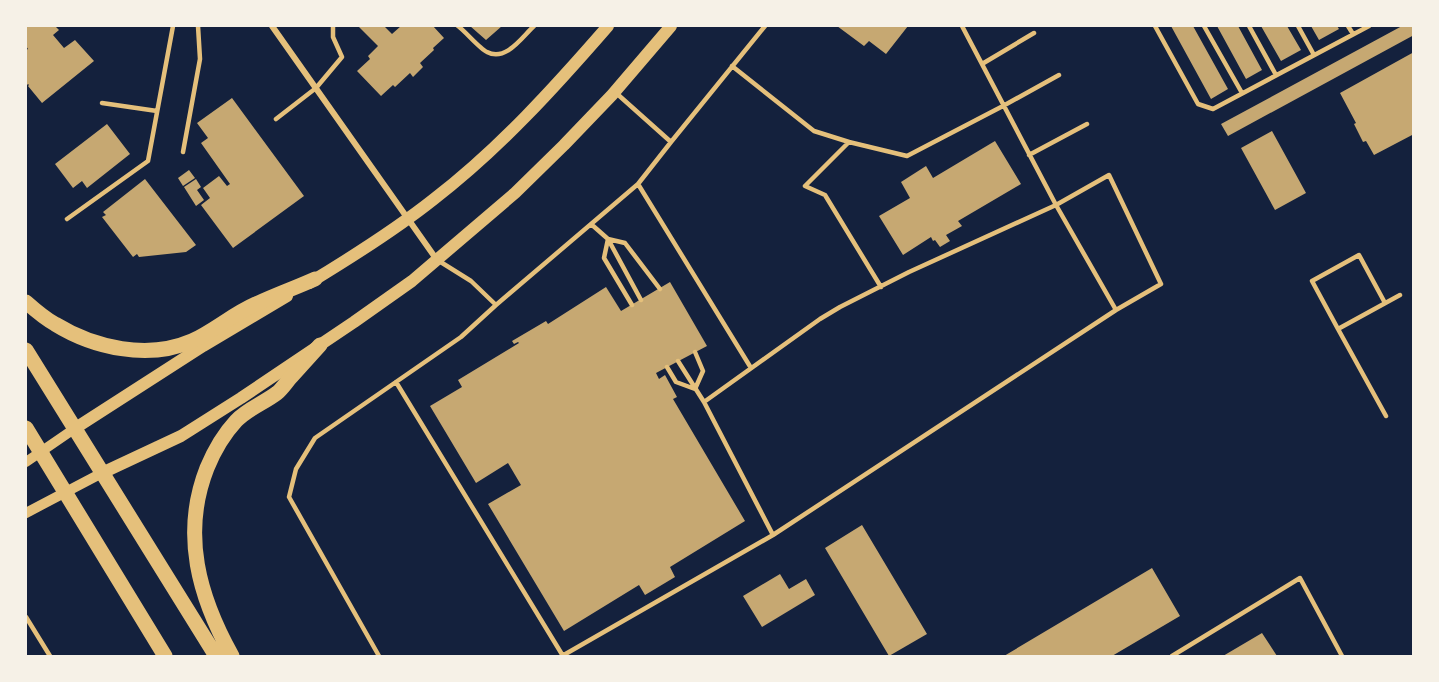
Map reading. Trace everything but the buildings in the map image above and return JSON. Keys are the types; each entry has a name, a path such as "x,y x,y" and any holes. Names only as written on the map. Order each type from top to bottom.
{"main road":[{"path":"74,429 203,346 375,242 408,219 491,149 558,83 608,26"},
{"path":"102,473 181,436 320,345 412,281 515,193 564,145 615,92 671,26"},
{"path":"26,302 55,324 93,342 140,350 159,349 189,342 254,305 315,279"},
{"path":"232,657 216,625 198,572 194,524 203,479 211,457 236,421 278,392 320,345"},
{"path":"26,350 216,657"},
{"path":"26,429 165,657"}],"street":[{"path":"272,26 437,260"},
{"path":"26,462 74,429"},
{"path":"26,513 102,473"}],"lane":[{"path":"67,219 148,161 173,26"},
{"path":"183,152 200,59 198,26"},
{"path":"276,119 316,88 342,57 333,37 333,26"},
{"path":"458,26 487,52 501,54 509,50 534,26"},
{"path":"379,657 289,497 296,469 315,438 461,337 638,184 765,26"},
{"path":"962,26 1056,206 1116,310"},
{"path":"1155,26 1198,104 1213,109 1369,26"},
{"path":"1204,26 1242,93"},
{"path":"1249,26 1276,75"},
{"path":"1298,26 1314,55"},
{"path":"1348,26 1353,34"},
{"path":"982,64 1034,33"},
{"path":"732,66 814,131 907,156 1059,75"},
{"path":"615,92 671,142"},
{"path":"102,103 157,111"},
{"path":"1029,155 1087,124"},
{"path":"849,142 805,186 825,195 881,287"},
{"path":"396,382 562,656 773,535 1116,310 1161,284 1109,176 1056,206 909,272 840,307 704,402"},
{"path":"638,184 751,368"},
{"path":"591,224 608,239 641,300"},
{"path":"608,239 625,243 660,289"},
{"path":"608,239 604,258 632,305"},
{"path":"1385,303 1359,255 1312,281 1386,416"},
{"path":"437,260 471,281 496,305"},
{"path":"1338,329 1400,295"},
{"path":"695,351 703,371 695,389"},
{"path":"678,361 704,402 773,535"},
{"path":"667,367 676,382 695,389"},
{"path":"1172,657 1300,578 1342,657"},
{"path":"26,617 50,657"}]}
